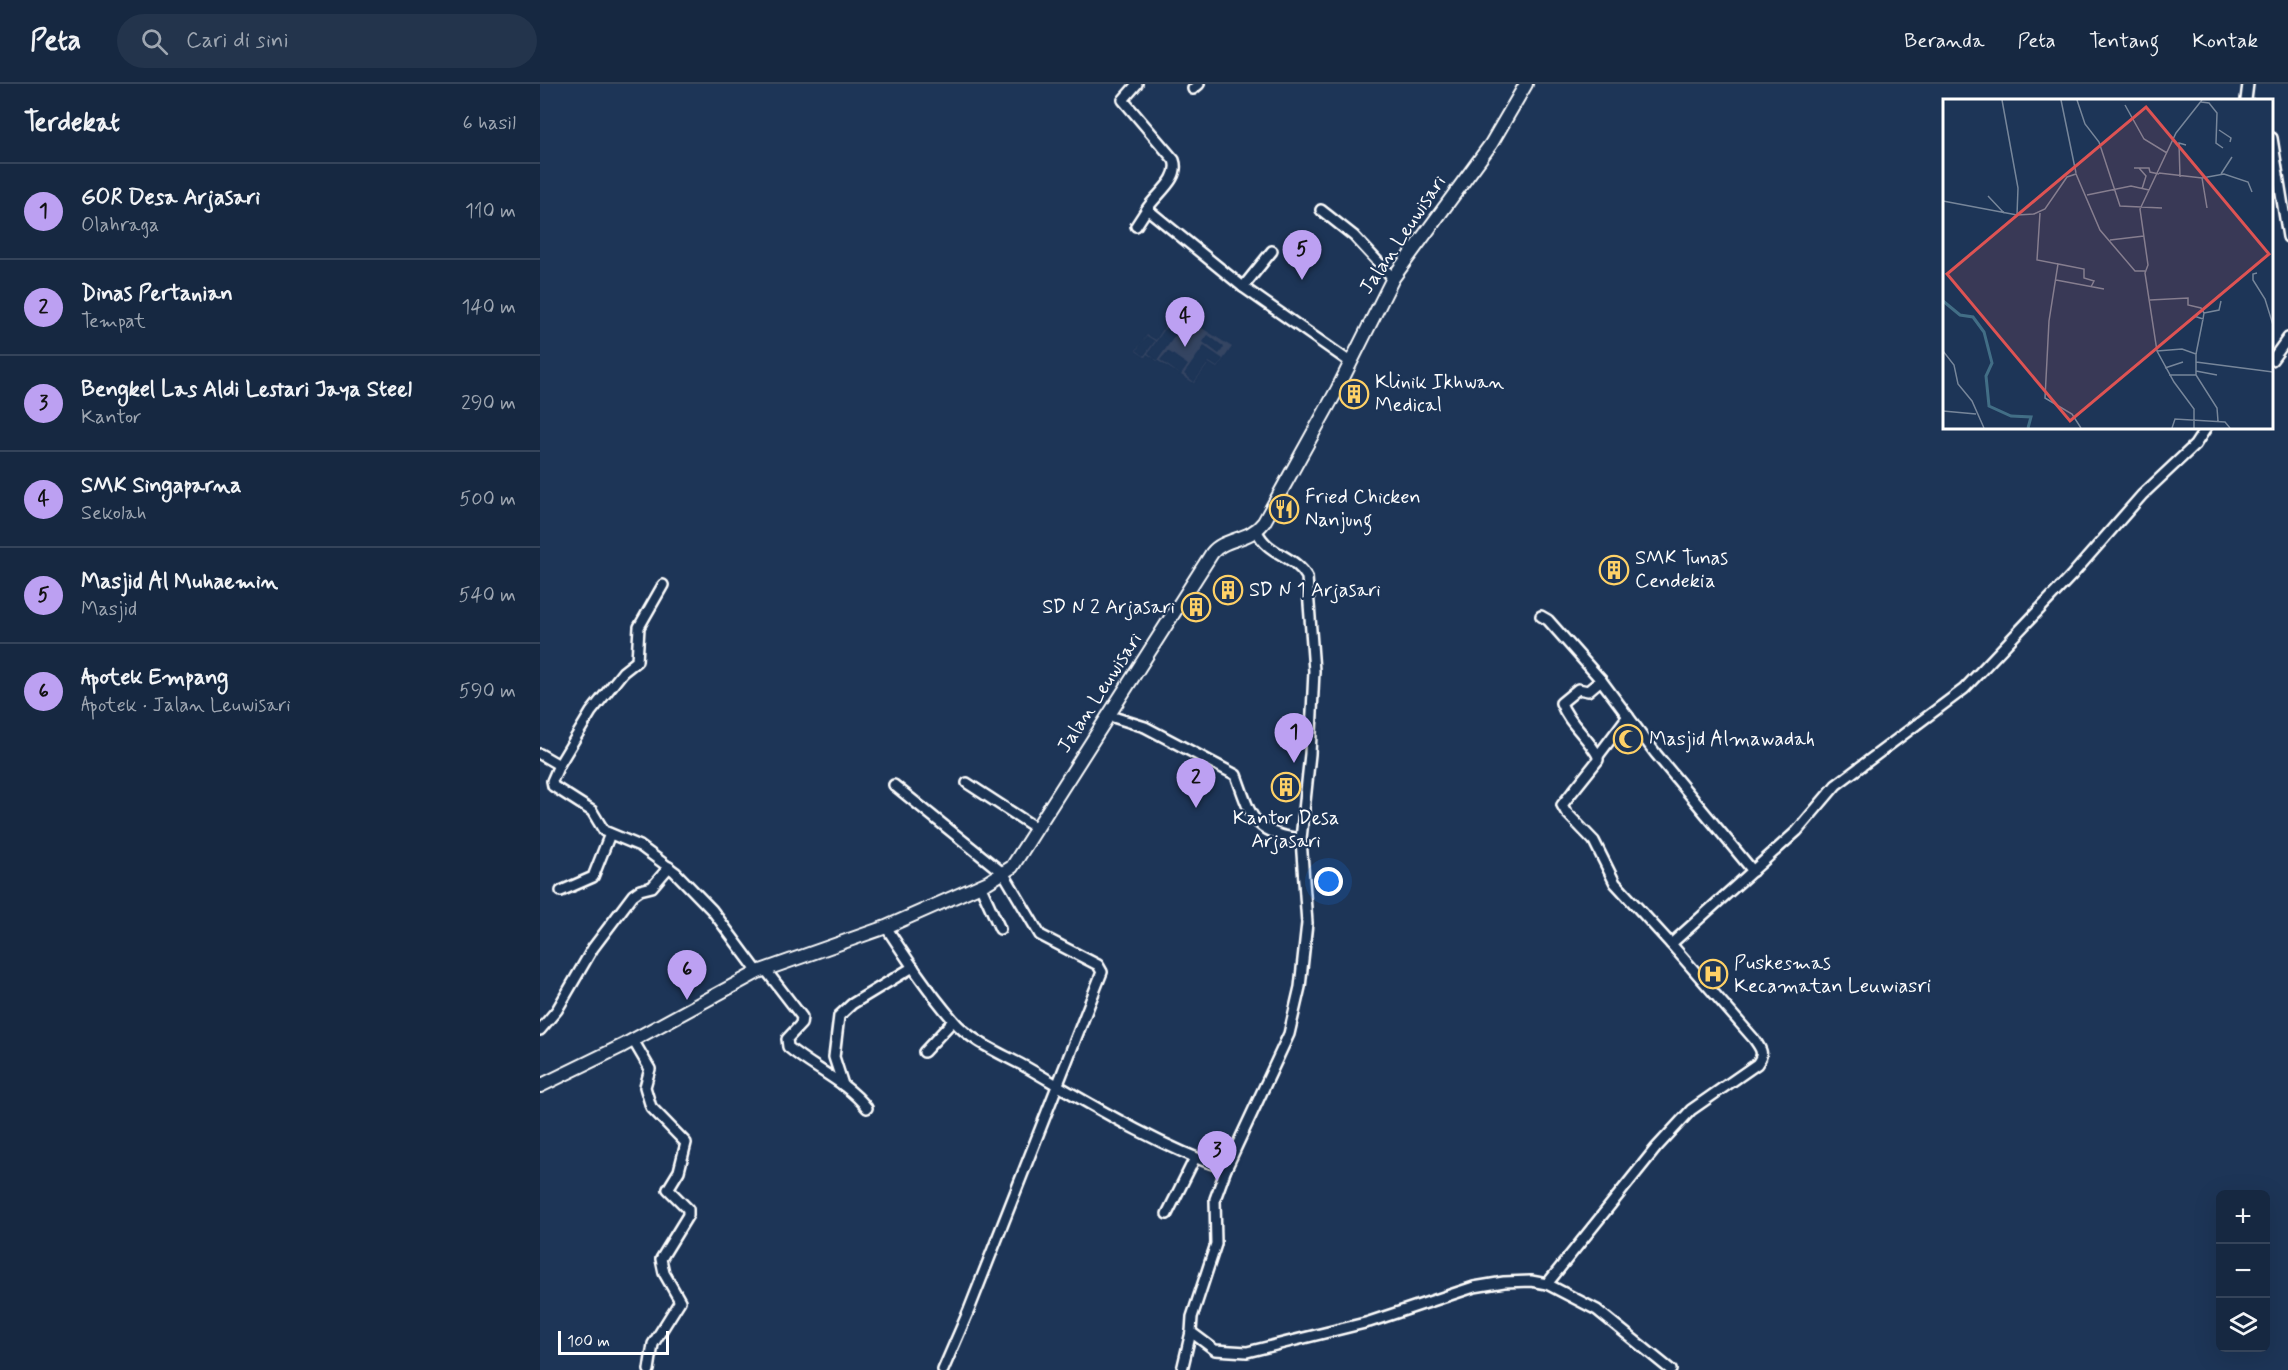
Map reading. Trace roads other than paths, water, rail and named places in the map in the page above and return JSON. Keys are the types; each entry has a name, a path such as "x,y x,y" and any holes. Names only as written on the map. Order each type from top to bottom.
{"main road":[{"name":"Jalan Leuwisari","path":"540,1086 633,1040 762,971 886,927 1004,874 1015,864 1216,548 1257,531 1301,458 1393,278 1491,144 1526,84"}],"street":[{"path":"1136,226 1154,198 1176,175 1178,169 1174,160 1123,100 1137,84"},
{"path":"2246,99 2248,84"},
{"path":"2273,150 2288,237"},
{"path":"1147,209 1243,287 1350,362"},
{"path":"1321,210 1354,236 1393,278"},
{"path":"1243,287 1272,251"},
{"path":"2273,357 2288,338"},
{"path":"1671,944 1797,831 1836,785 1964,689 2142,495 2195,445 2205,429"},
{"path":"1182,1370 1192,1317 1216,1244 1215,1199 1226,1169 1276,1065 1293,1021 1306,934 1301,839 1310,754 1314,671 1307,577 1300,566 1265,545 1257,531"},
{"path":"663,585 639,627 637,661 623,672 591,712 559,765 552,781 553,786 592,811 599,827 640,846 669,867 712,910 802,1017 801,1024 788,1039 789,1047 843,1085 867,1108"},
{"path":"1541,615 1548,620 1600,680 1753,872"},
{"path":"1599,756 1583,733 1567,718 1561,703 1578,690 1588,691 1600,680"},
{"path":"1110,716 1145,727 1236,775 1250,814 1258,825 1287,837 1301,839"},
{"path":"1547,1284 1656,1148 1691,1110 1757,1064 1762,1057 1762,1050 1754,1039 1614,883 1594,841 1566,812 1562,804 1599,760 1599,756 1628,716"},
{"path":"540,754 559,765"},
{"path":"968,783 1036,828"},
{"path":"894,785 1004,874 1040,935 1101,969 1101,976 943,1370"},
{"path":"561,891 593,877 610,834"},
{"path":"540,1030 557,1010 593,948 634,893 652,888 669,867"},
{"path":"981,885 1000,929"},
{"path":"886,927 953,1021 987,1046 1195,1158 1226,1169"},
{"path":"843,1085 834,1057 839,1016 852,1004 913,967"},
{"path":"924,1052 953,1021"},
{"path":"633,1040 650,1069 645,1087 651,1107 686,1143 679,1171 668,1189 689,1213 661,1259 664,1273 680,1300 653,1344 649,1370"},
{"path":"1167,1214 1195,1158"},
{"path":"1191,1332 1215,1350 1247,1352 1369,1322 1474,1287 1517,1281 1547,1284 1597,1310 1641,1343 1671,1370"}],"place":[{"name":"Masjid Al Muhaemin","path":"1302,280"},
{"name":"SMK Singaparna","path":"1185,347"},
{"name":"Klinik Ikhwan Medical","path":"1354,394"},
{"name":"Fried Chicken Nanjung","path":"1284,509"},
{"name":"SMK Tunas Cendekia","path":"1614,570"},
{"name":"SD N 1 Arjasari","path":"1228,590"},
{"name":"SD N 2 Arjasari","path":"1196,607"},
{"name":"Masjid Almawadah","path":"1628,739"},
{"name":"GOR Desa Arjasari","path":"1294,763"},
{"name":"Kantor Desa Arjasari","path":"1286,787"},
{"name":"Dinas Pertanian","path":"1196,808"},
{"name":"Puskesmas Kecamatan Leuwiasri","path":"1713,974"},
{"name":"Apotek Empang","path":"687,1000"},
{"name":"Bengkel Las Aldi Lestari Jaya Steel","path":"1217,1181"}]}
